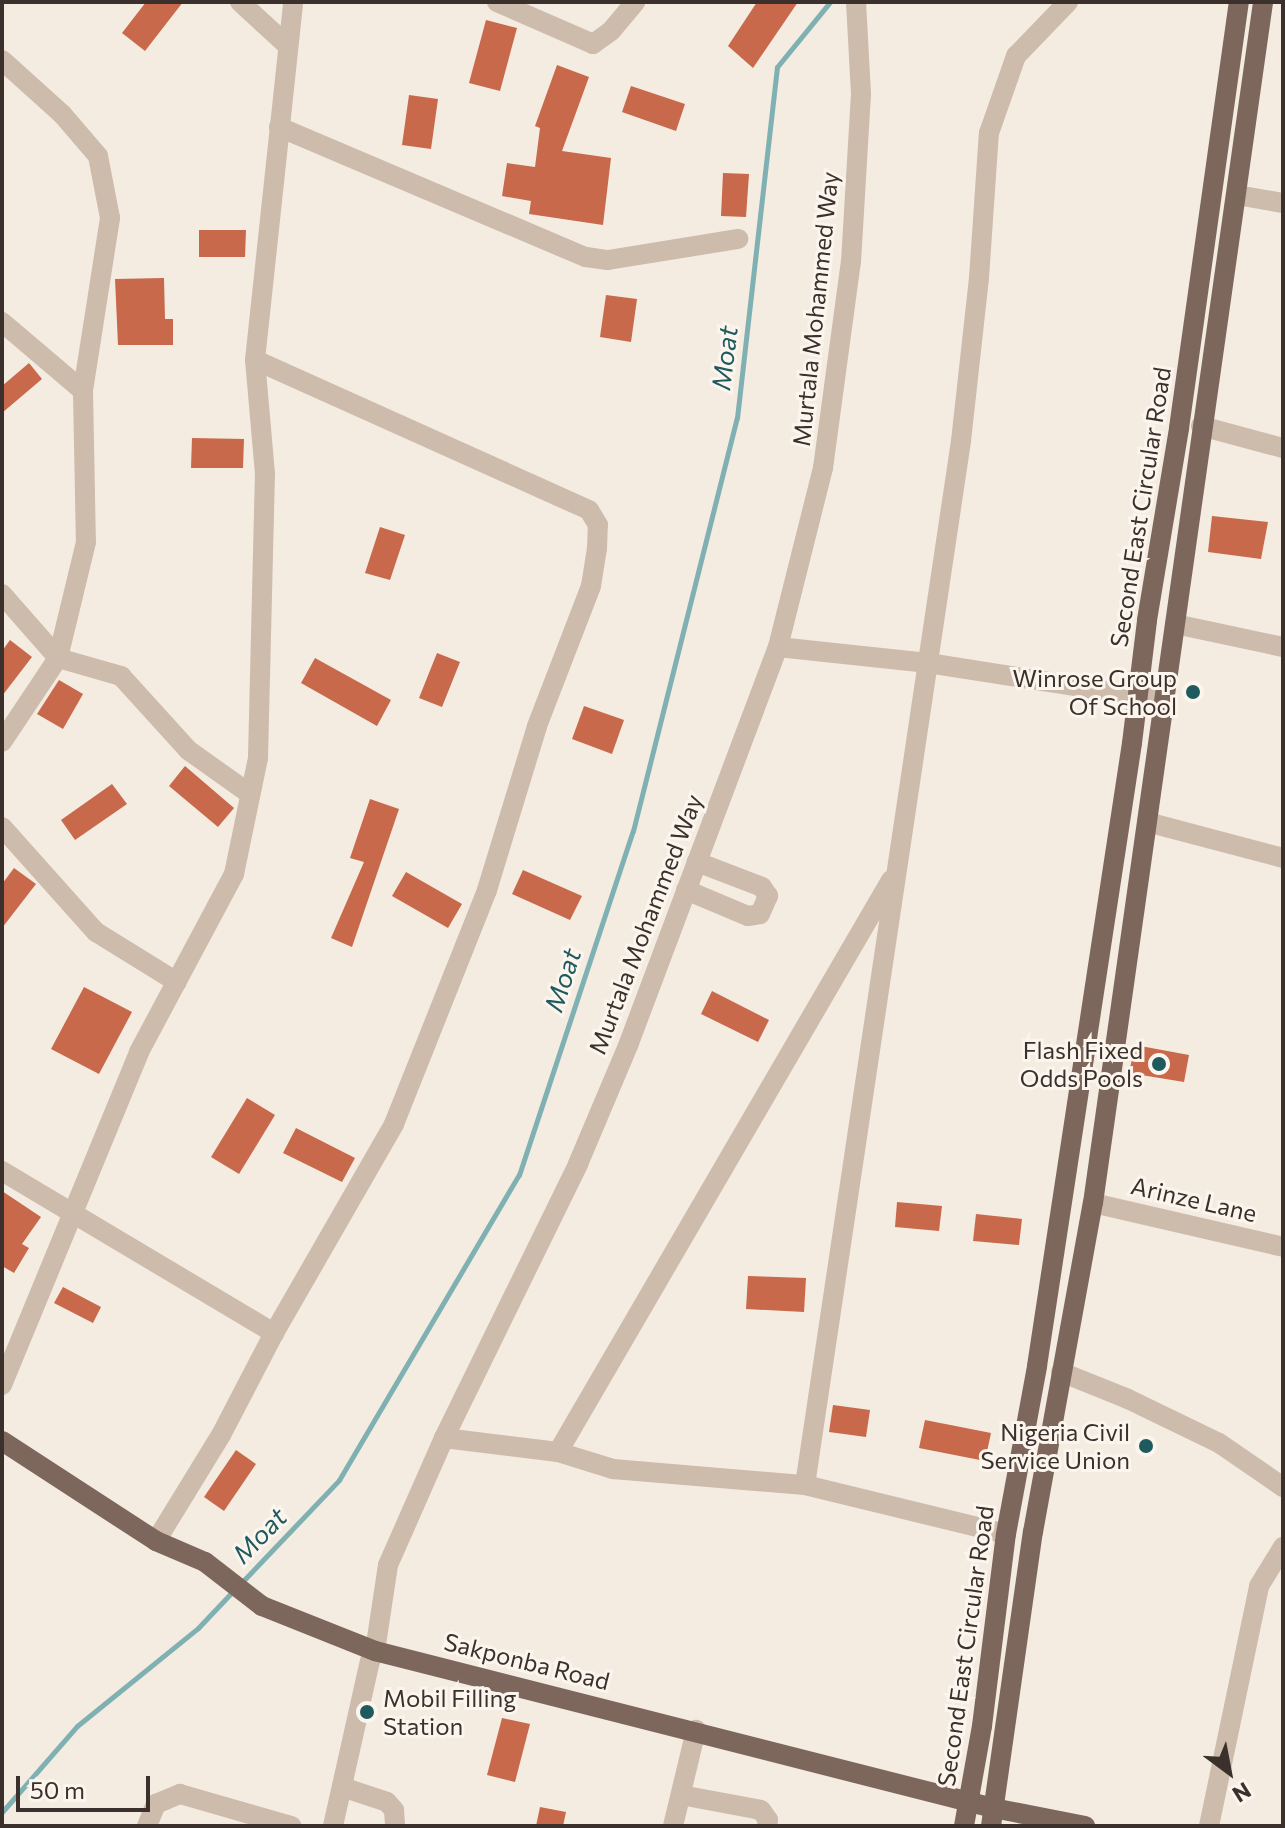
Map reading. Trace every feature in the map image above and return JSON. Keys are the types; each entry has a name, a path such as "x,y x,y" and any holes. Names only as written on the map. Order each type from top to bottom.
{"main road":[{"name":"Second East Circular Road","path":"964,1826 1006,1534 1037,1366 1215,188 1239,2"},
{"name":"Second East Circular Road","path":"992,1817 1033,1532 1093,1203 1263,2"},
{"name":"Sakponba Road","path":"2,1441 156,1541 205,1562 262,1606 375,1651 696,1730 969,1802 992,1817 1085,1826"}],"street":[{"path":"240,2 288,46"},
{"path":"2,1385 139,1052 234,874 258,758 264,629 265,474 255,360 293,2"},
{"path":"497,2 593,44 611,31 635,2"},
{"name":"Murtala Mohammed Way","path":"333,1826 375,1651 388,1565 444,1438 578,1164 629,1043 778,647 823,468 851,262 861,94 856,2"},
{"path":"805,1485 961,441 979,278 989,133 1016,56 1068,2"},
{"path":"2,60 62,114 98,156 110,218 83,391 86,542 58,658 2,742"},
{"path":"279,127 586,257 608,260 738,239"},
{"path":"1237,195 1283,203"},
{"path":"2,322 83,391"},
{"path":"156,1541 221,1435 274,1333 394,1124 487,890 537,726 591,586 598,525 589,510 255,360"},
{"path":"1201,426 1283,448"},
{"path":"2,594 58,658 121,676 188,750 250,794"},
{"path":"1175,624 1283,647"},
{"path":"778,647 928,663 1164,700"},
{"path":"1147,822 1283,858"},
{"path":"2,827 96,932 177,982"},
{"path":"686,890 748,916 760,914 768,896 762,887 697,862"},
{"path":"558,1452 897,870"},
{"path":"2,1171 274,1333"},
{"name":"Arinze Lane","path":"1093,1203 1283,1247"},
{"path":"1061,1372 1128,1399 1219,1443 1283,1487"},
{"path":"444,1438 558,1452 613,1469 805,1485 1006,1534"},
{"path":"1209,1826 1259,1586 1283,1547"},
{"path":"673,1826 696,1730"},
{"path":"342,1787 387,1802 394,1810 395,1826"},
{"path":"147,1826 156,1804 168,1796 180,1794 291,1826"},
{"path":"681,1795 761,1810 768,1820 767,1826"}],"building":[{"path":"146,2 183,2 145,51 122,33"},
{"path":"757,2 798,2 753,68 728,46"},
{"path":"486,20 517,28 500,91 469,83"},
{"path":"557,65 589,77 562,151 611,158 603,225 529,214 531,201 502,196 507,163 535,167 540,128 535,126"},
{"path":"631,86 685,104 676,131 622,112"},
{"path":"409,95 438,99 431,149 402,145"},
{"path":"723,173 749,174 746,217 721,216"},
{"path":"199,230 246,230 245,257 199,257"},
{"path":"164,278 165,319 173,319 173,345 118,345 115,279"},
{"path":"606,295 637,299 631,342 600,337"},
{"path":"29,363 42,379 2,413 2,386"},
{"path":"192,438 244,439 243,468 191,468"},
{"path":"1212,516 1268,522 1261,559 1208,552"},
{"path":"380,527 405,535 390,580 365,573"},
{"path":"10,640 32,657 2,696 2,651"},
{"path":"437,653 460,662 442,707 419,698"},
{"path":"315,658 391,700 377,726 301,683"},
{"path":"59,680 83,694 63,729 37,714"},
{"path":"584,706 624,720 612,754 572,739"},
{"path":"185,766 234,808 218,827 169,786"},
{"path":"112,784 127,804 75,840 61,820"},
{"path":"370,799 399,809 352,947 331,938 364,862 350,858"},
{"path":"14,868 36,884 2,928 2,884"},
{"path":"523,870 582,896 570,920 512,894"},
{"path":"406,872 462,904 448,928 392,896"},
{"path":"84,987 132,1012 99,1074 51,1049"},
{"path":"712,991 769,1020 758,1042 701,1014"},
{"name":"Flash Fixed Odds Pools","path":"1135,1045 1189,1055 1184,1082 1129,1073"},
{"path":"247,1098 275,1115 239,1174 211,1157"},
{"path":"296,1128 355,1158 342,1182 283,1153"},
{"path":"2,1191 41,1217 22,1244 29,1248 14,1273 2,1266"},
{"path":"897,1202 942,1206 939,1231 895,1227"},
{"path":"976,1214 1022,1219 1019,1245 973,1241"},
{"path":"748,1276 806,1278 804,1312 746,1309"},
{"path":"63,1287 101,1307 93,1323 54,1303"},
{"path":"833,1405 870,1410 866,1437 829,1432"},
{"path":"925,1420 991,1433 985,1461 919,1448"},
{"path":"236,1450 256,1464 224,1511 204,1497"},
{"path":"502,1718 530,1724 515,1782 487,1775"},
{"path":"540,1807 566,1812 563,1826 536,1826"}],"waterway":[{"name":"Moat","path":"242,1582 339,1480 519,1175 633,831 737,418 777,67 830,2"},
{"name":"Moat","path":"2,1812 77,1726 198,1628 235,1589"}],"place":[{"name":"Winrose Group Of School","path":"1193,692"},
{"name":"Flash Fixed Odds Pools","path":"1159,1064"},
{"name":"Nigeria Civil Service Union","path":"1146,1446"},
{"name":"Mobil Filling Station","path":"367,1712"}]}
